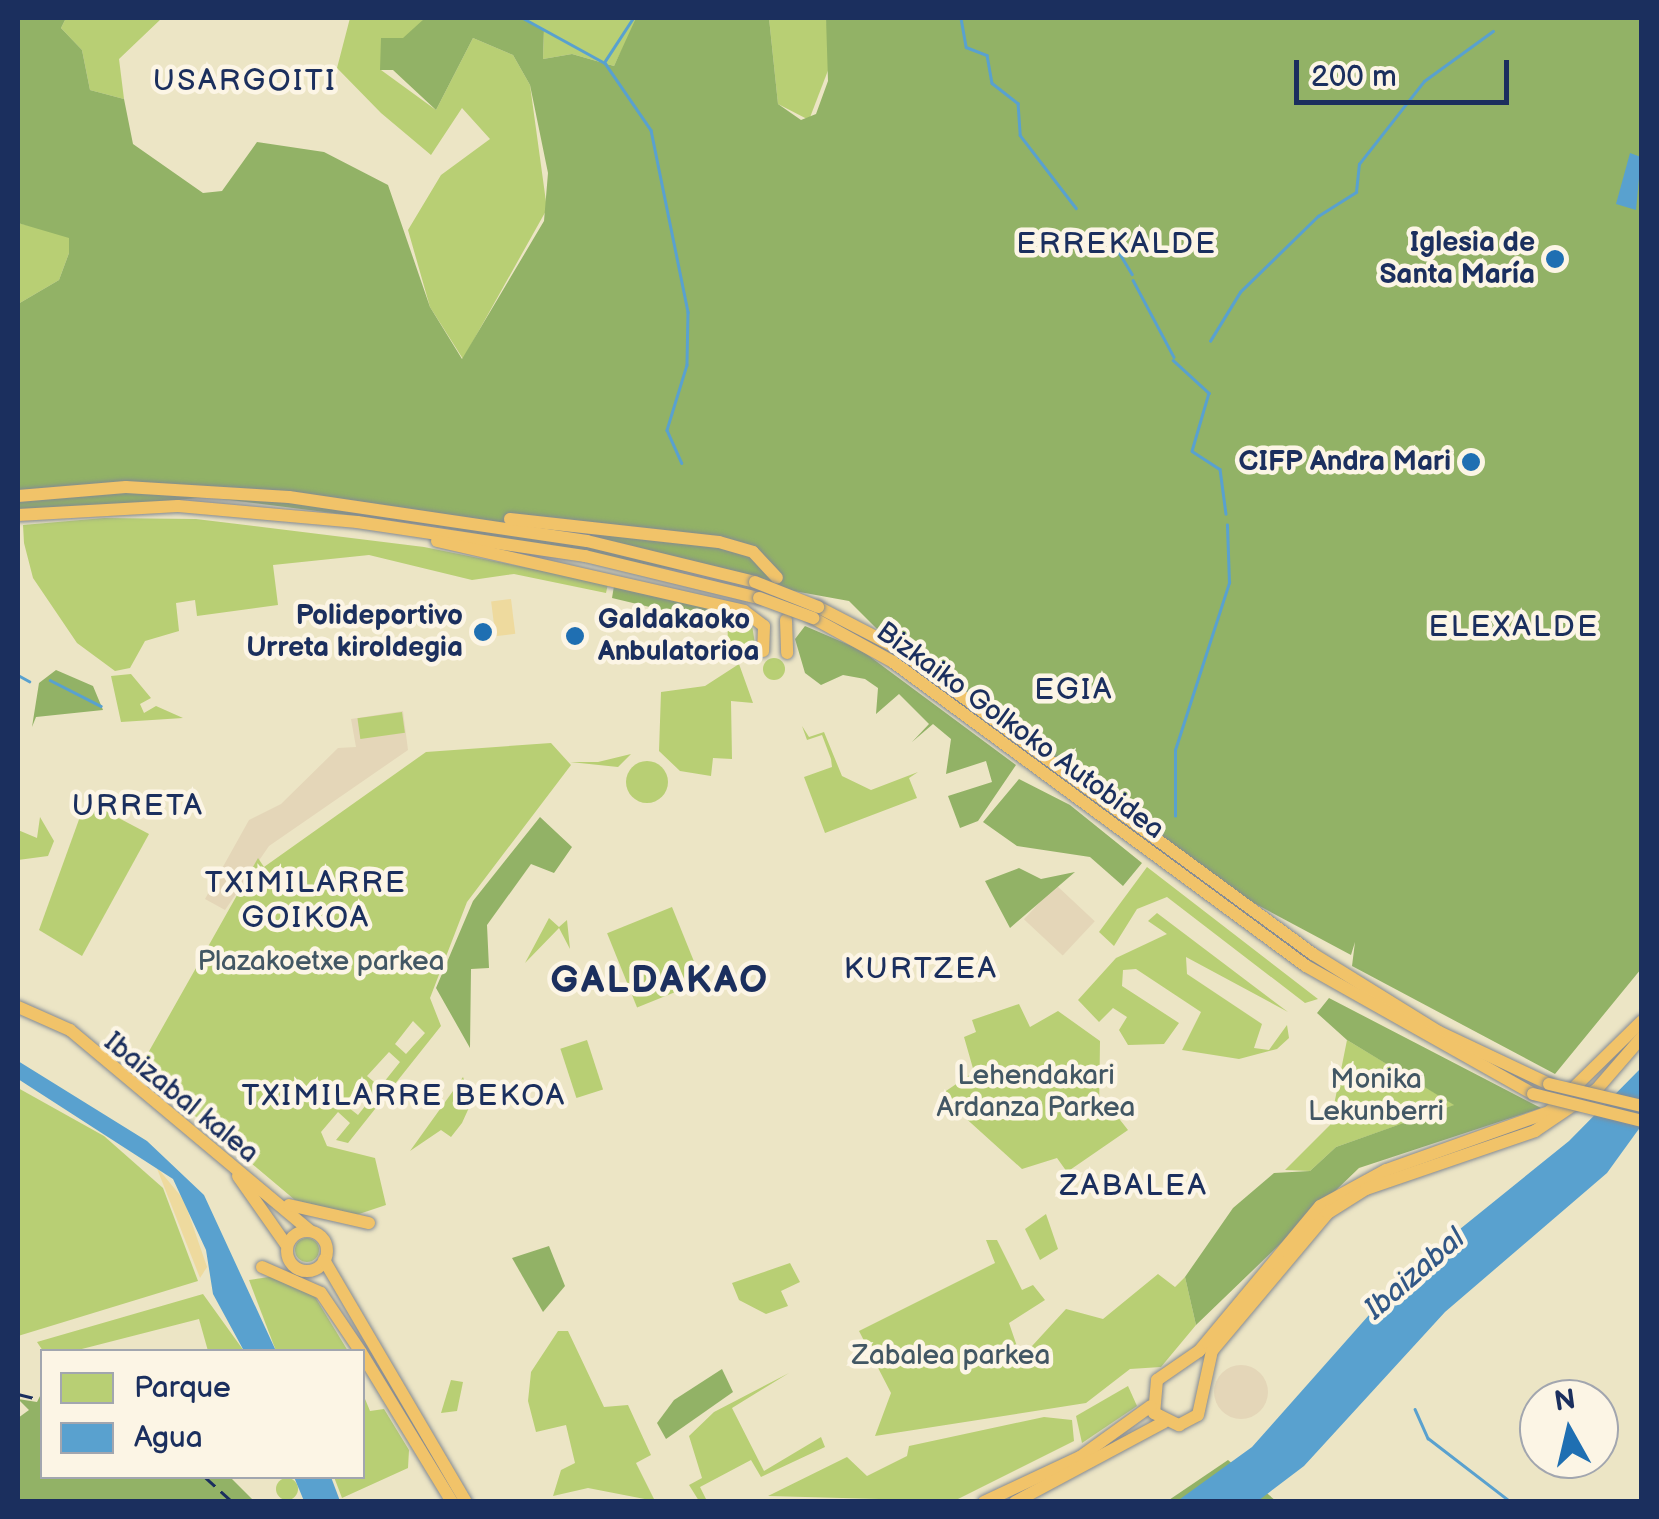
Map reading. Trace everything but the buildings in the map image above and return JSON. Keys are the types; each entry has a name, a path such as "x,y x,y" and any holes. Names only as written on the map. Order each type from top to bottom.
{"highway":[{"name":"Bizkaiko Golkoko Autobidea","path":"18,496 172,488 368,506 586,541 755,582 895,647 1313,954 1440,1032 1548,1084 1642,1106"},
{"name":"Bizkaiko Golkoko Autobidea","path":"18,515 178,506 357,522 584,556 816,612 893,662 1306,966 1533,1094 1642,1121"},
{"path":"368,506 719,542 752,552 777,578"},
{"path":"357,522 744,611 764,626 764,651"},
{"path":"786,620 787,653"},
{"name":"Ibaizabal kalea","path":"18,1007 70,1030 281,1200 310,1231"},
{"name":"Ibaizabal kalea","path":"18,1016 64,1036 236,1174 287,1246"},
{"path":"984,1502 1080,1456 1151,1406 1157,1380 1177,1372 1320,1206 1386,1170 1550,1112 1642,1021"},
{"path":"1015,1502 1164,1422 1193,1420 1212,1351 1328,1212 1366,1189 1535,1131 1598,1089 1642,1037"},
{"path":"281,1200 369,1223"},
{"path":"359,1349 306,1270 292,1264 287,1246 310,1231 323,1239 324,1260 466,1502"},
{"path":"306,1270 324,1260"},
{"path":"262,1267 321,1293 359,1349"},
{"path":"365,1359 452,1502"},
{"path":"1177,1372 1201,1387"},
{"path":"1151,1406 1164,1422"}],"shaded area":[{"path":"403,711 408,750 269,846 225,910 205,899 249,820 281,804 338,748 356,747 351,719"},
{"path":"1056,885 1095,921 1063,956 1024,919"},
{"path":"1241,1365 1260,1373 1268,1392 1260,1411 1241,1419 1222,1411 1214,1392 1222,1373"}],"green space":[{"path":"18,18 66,18 61,28 82,50 90,90 124,99 133,144 203,193 222,191 257,142 324,152 388,185 430,307 462,359 544,221 548,173 530,85 513,55 473,38 436,110 393,70 380,70 381,38 403,38 425,18 521,18 544,29 543,59 572,54 614,66 636,18 769,18 778,104 801,120 816,114 828,81 826,18 1641,18 1641,969 1555,1074 1352,966 1355,942 1351,955 1194,871 895,647 849,601 428,525 206,497 18,517 18,304 59,280 69,253 69,238 18,223"},
{"path":"66,18 162,18 119,59 124,99 90,90 82,50 61,28"},
{"path":"350,18 425,18 381,70 436,110 473,38 513,55 530,85 547,209 463,359 430,307 408,230 441,175 490,139 462,108 431,155 381,113 337,68"},
{"path":"521,18 636,21 614,66 572,54 543,59 544,30"},
{"path":"769,18 826,18 832,60 809,120 778,104"},
{"path":"18,223 69,235 69,253 59,280 18,304"},
{"path":"104,518 196,519 424,547 608,584 606,593 514,574 472,580 369,555 273,565 278,605 197,616 195,600 176,603 179,631 145,641 130,668 115,671 77,643 33,578 24,543 23,525"},
{"path":"614,586 726,610 725,625 612,598"},
{"path":"727,612 751,619 756,650 728,644"},
{"path":"805,626 861,650 1016,765 978,821 960,828 948,796 992,782 986,761 946,774 951,739 933,724 912,742 929,724 899,694 876,714 878,688 865,679 843,675 821,685 805,673 795,639"},
{"path":"774,658 782,661 782,677 774,680 766,677 763,669 766,661"},
{"path":"739,664 753,703 731,701 732,759 713,758 711,776 680,771 659,751 661,692 705,686"},
{"path":"56,670 93,686 103,710 36,717 32,727 39,683"},
{"path":"131,674 151,698 140,704 144,713 156,706 183,718 121,722 111,676"},
{"path":"402,712 405,733 360,739 357,718"},
{"path":"802,726 809,737 824,732 842,776 871,790 918,772 909,778 917,798 825,833 804,777 832,767 831,759 822,735 807,740"},
{"name":"Plazakoetxe parkea","path":"551,743 571,765 467,902 430,998 441,1026 348,1143 336,1140 350,1123 338,1112 321,1132 327,1146 375,1158 386,1205 356,1215 295,1200 139,1069 258,858 264,867 426,752","holes":["413,1021 425,1033 406,1054 395,1044","389,1052 400,1062 380,1087 367,1076","360,1084 374,1095 358,1115 344,1104"]},
{"path":"631,754 618,767 570,762 598,762"},
{"path":"647,761 662,767 668,782 662,797 647,803 632,797 626,782 632,767"},
{"path":"1019,779 1070,805 1142,863 1123,886 1090,857 1017,846 983,822"},
{"path":"94,805 149,834 82,956 39,930 81,814"},
{"path":"40,817 54,841 48,856 18,860 18,830 37,838"},
{"path":"540,817 572,847 554,873 531,864 487,925 489,968 471,969 470,1048 436,988 473,901"},
{"path":"1147,867 1318,999 1305,1003 1167,897 1137,909 1114,946 1099,932"},
{"path":"1019,868 1041,879 1075,872 1010,928 985,881"},
{"path":"672,907 702,981 637,1007 607,933"},
{"path":"1157,913 1288,1012 1186,957 1187,974 1262,1024 1254,1048 1269,1050 1287,1025 1289,1038 1277,1049 1239,1059 1182,1050 1201,1012 1136,969 1123,970 1122,986 1179,1023 1164,1044 1128,1045 1119,1030 1127,1017 1113,1008 1099,1022 1078,1000 1116,958 1167,934 1148,921"},
{"path":"549,918 559,927 567,920 570,949 559,928 525,963"},
{"path":"1329,998 1541,1108 1359,1168 1196,1325 1185,1277 1233,1208 1274,1173 1310,1171 1336,1147 1454,1105 1347,1040 1317,1013"},
{"name":"Lehendakari Ardanza Parkea","path":"1019,1004 1030,1027 1058,1011 1100,1041 1099,1115 1113,1111 1128,1130 1067,1172 1057,1158 1022,1169 940,1095 974,1072 964,1037 976,1032 972,1020"},
{"path":"587,1040 603,1089 576,1098 560,1049"},
{"name":"Monika Lekunberri","path":"1347,1040 1455,1105 1336,1147 1310,1171 1285,1170 1330,1125"},
{"path":"463,1077 472,1101 462,1123 451,1137 441,1130 410,1151"},
{"path":"18,1088 104,1136 163,1188 198,1281 18,1336"},
{"path":"1046,1214 1058,1249 1040,1260 1025,1229"},
{"path":"307,1238 316,1241 316,1259 307,1262 298,1259 295,1250 298,1241"},
{"name":"Zabalea parkea","path":"986,1240 997,1240 1022,1290 1033,1285 1045,1300 1009,1323 1021,1358 1066,1309 1103,1319 1158,1274 1175,1287 1185,1277 1196,1325 1161,1367 1130,1369 1086,1403 875,1436 891,1393 859,1331 995,1263"},
{"path":"549,1246 565,1286 543,1312 512,1258"},
{"path":"790,1263 800,1282 781,1291 788,1306 766,1314 739,1300 732,1283"},
{"path":"275,1276 312,1292 347,1349 275,1349 249,1280"},
{"path":"203,1294 243,1349 207,1349 199,1319 82,1349 42,1349 37,1342"},
{"path":"558,1331 568,1331 604,1407 628,1405 651,1455 636,1463 655,1501 588,1488 553,1496 561,1470 575,1463 566,1425 536,1432 528,1401 531,1372"},
{"path":"722,1369 733,1392 666,1439 657,1423 674,1400"},
{"path":"789,1373 732,1408 764,1471 821,1437 825,1447 761,1477 751,1460 700,1487 707,1501 699,1501 689,1485 702,1478 689,1436 714,1412"},
{"path":"451,1380 463,1382 457,1411 441,1413"},
{"path":"1128,1386 1137,1406 1082,1443 1076,1416"},
{"path":"40,1396 40,1479 232,1479 254,1501 18,1501 18,1418 29,1410 18,1399 37,1402"},
{"path":"365,1399 370,1411 384,1409 409,1450 408,1468 342,1498 335,1479 365,1479"},
{"path":"1044,1417 1072,1420 1074,1441 954,1501 768,1496 847,1457 867,1476 907,1456 909,1446"},
{"path":"1228,1460 1276,1501 1166,1502"},
{"path":"291,1479 297,1485 295,1497 279,1497 279,1481"}],"sand":[{"path":"511,599 515,634 495,636 491,601"},
{"path":"156,1166 184,1200 207,1267 200,1278"}],"water":[{"path":"1630,153 1641,157 1636,210 1616,204"},
{"path":"18,1061 147,1141 204,1195 275,1349 243,1349 213,1294 206,1250 173,1179 18,1079"},
{"name":"Ibaizabal","path":"1641,1068 1641,1126 1607,1173 1445,1312 1304,1466 1258,1501 1176,1502 1252,1447 1408,1271 1569,1141"},
{"path":"295,1479 332,1479 340,1501 304,1501"}],"waterway":[{"path":"523,18 605,63 651,130 688,312 687,365 667,430 682,463"},
{"path":"605,61 633,18"},
{"path":"961,18 966,47 987,55 992,83 1018,103 1020,135 1076,208"},
{"path":"1210,341 1240,292 1318,216 1356,192 1359,164 1424,81 1493,31"},
{"path":"1114,244 1132,274"},
{"path":"1133,280 1174,357"},
{"path":"1173,360 1209,393 1192,451 1220,469 1226,514"},
{"path":"1175,816 1175,750 1229,583 1227,525"},
{"path":"18,675 29,681"},
{"path":"50,680 101,706"},
{"path":"1415,1409 1428,1438 1511,1502"}],"railway":[{"path":"18,1394 40,1400"},
{"path":"207,1479 233,1502"}],"place":[{"name":"Iglesia de Santa María","path":"1555,259"},
{"name":"CIFP Andra Mari","path":"1471,462"},
{"name":"Polideportivo Urreta kiroldegia","path":"483,632"},
{"name":"Galdakaoko Anbulatorioa","path":"575,636"}],"district":[{"name":"USARGOITI","path":"245,81"},
{"name":"ERREKALDE","path":"1117,244"},
{"name":"ELEXALDE","path":"1514,627"},
{"name":"EGIA","path":"1074,690"},
{"name":"URRETA","path":"138,806"},
{"name":"TXIMILARRE GOIKOA","path":"306,900"},
{"name":"KURTZEA","path":"921,969"},
{"name":"GALDAKAO","path":"660,981"},
{"name":"TXIMILARRE BEKOA","path":"404,1096"},
{"name":"ZABALEA","path":"1134,1186"}]}
